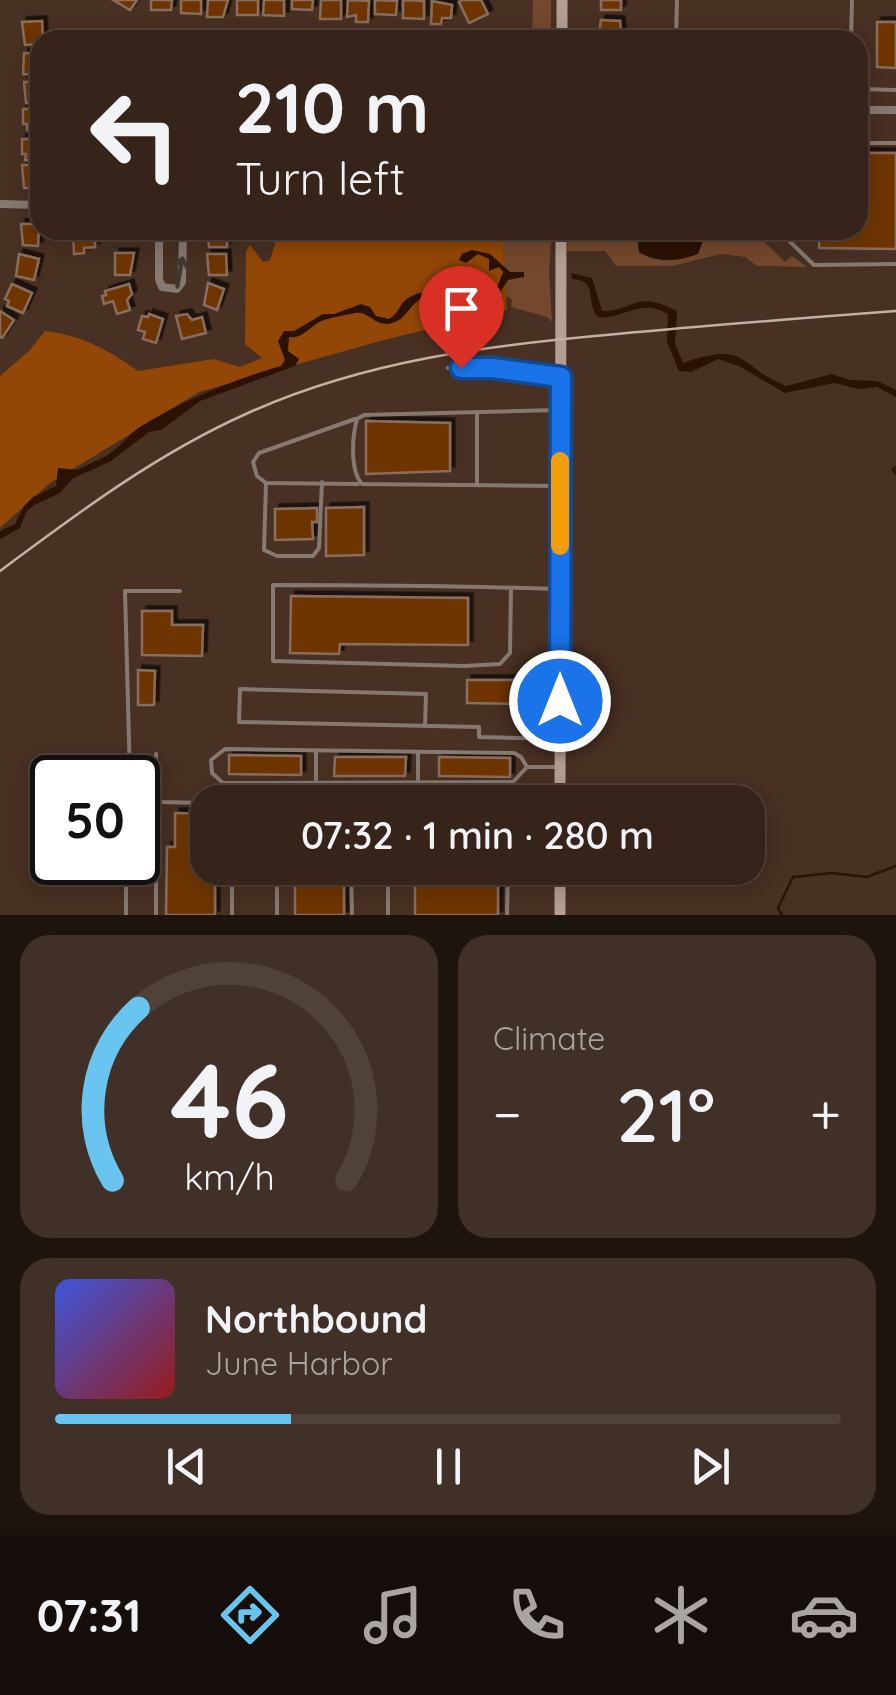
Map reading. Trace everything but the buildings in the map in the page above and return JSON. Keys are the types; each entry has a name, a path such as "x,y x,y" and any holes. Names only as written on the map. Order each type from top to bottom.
{"main road":[{"path":"562,0 562,30"},
{"path":"560,785 561,240"},
{"path":"560,885 560,915"}],"street":[{"path":"868,110 896,110"},
{"path":"0,204 30,205"},
{"path":"159,240 158,279 171,290 182,282 184,240"}],"lane":[{"path":"676,30 677,0"},
{"path":"851,30 852,0"},
{"path":"868,89 896,90"},
{"path":"868,142 896,143"},
{"path":"788,240 814,265 896,264"},
{"path":"448,368 492,368 561,377"},
{"path":"560,410 364,415 258,453 253,462 257,476 266,483 560,486"},
{"path":"477,412 477,485"},
{"path":"357,419 355,474 362,484"},
{"path":"266,483 264,550 277,556 313,556 319,548 322,482"},
{"path":"511,588 510,653 500,664 273,661 272,586 511,588 560,589"},
{"path":"129,755 125,591 180,591"},
{"path":"425,726 426,694 240,688 239,722 425,726 479,727 479,737 560,739"},
{"path":"528,767 514,753 224,749 211,760 212,773 223,783 512,782 528,767 560,766"},
{"path":"316,750 316,782"},
{"path":"418,752 418,782"},
{"path":"160,802 190,802"},
{"path":"126,885 126,915"},
{"path":"156,885 156,915"},
{"path":"232,885 232,915"},
{"path":"277,885 277,915"},
{"path":"352,885 352,915"},
{"path":"388,885 388,915"},
{"path":"507,915 508,885"}],"shaded area":[{"path":"533,0 551,0 551,30 532,30"},
{"path":"273,240 503,240 507,310 199,392 50,483 0,528 0,376 45,331 94,345 138,371 214,359 240,367 262,358 245,344 246,251 250,245 263,262 270,260"},
{"path":"503,240 551,240 552,322 511,307 512,300 506,296"},
{"path":"568,240 762,240 785,262 792,256 807,267 757,266 745,257 721,254 672,266 616,266 605,251 567,251"},
{"path":"637,240 703,240 698,254 675,260 660,260 639,252"},
{"path":"472,250 490,254 510,272 524,272 524,277 508,280 497,297 422,298 392,323 355,313 324,320 299,336 289,337 288,351 299,359 295,366 200,401 161,430 149,432 111,461 72,479 60,493 34,505 26,512 20,528 0,539 0,531 15,524 33,497 56,486 58,468 78,470 106,456 138,428 176,407 281,366 285,360 278,341 284,331 294,331 323,314 361,304 370,307 376,316 389,319 406,299 420,293 497,288 503,272 499,267 489,271 489,259 478,254 466,263 459,260"},
{"path":"571,273 592,278 602,311 643,301 677,311 675,344 683,363 731,355 786,386 832,374 850,380 877,381 896,390 896,397 877,387 859,389 834,383 785,393 739,366 718,359 691,372 679,371 667,342 668,314 640,308 598,317 589,287 572,279"}],"waterway":[{"path":"896,467 896,474"},
{"path":"782,915 778,908 793,877 832,873 867,877 896,866"}],"railway":[{"path":"0,571 89,506 182,446 248,413 338,380 429,358 522,344 896,311"}],"slow traffic":[{"path":"560,461 560,546"}],"route":[{"path":"461,368 561,377 560,701"}]}
